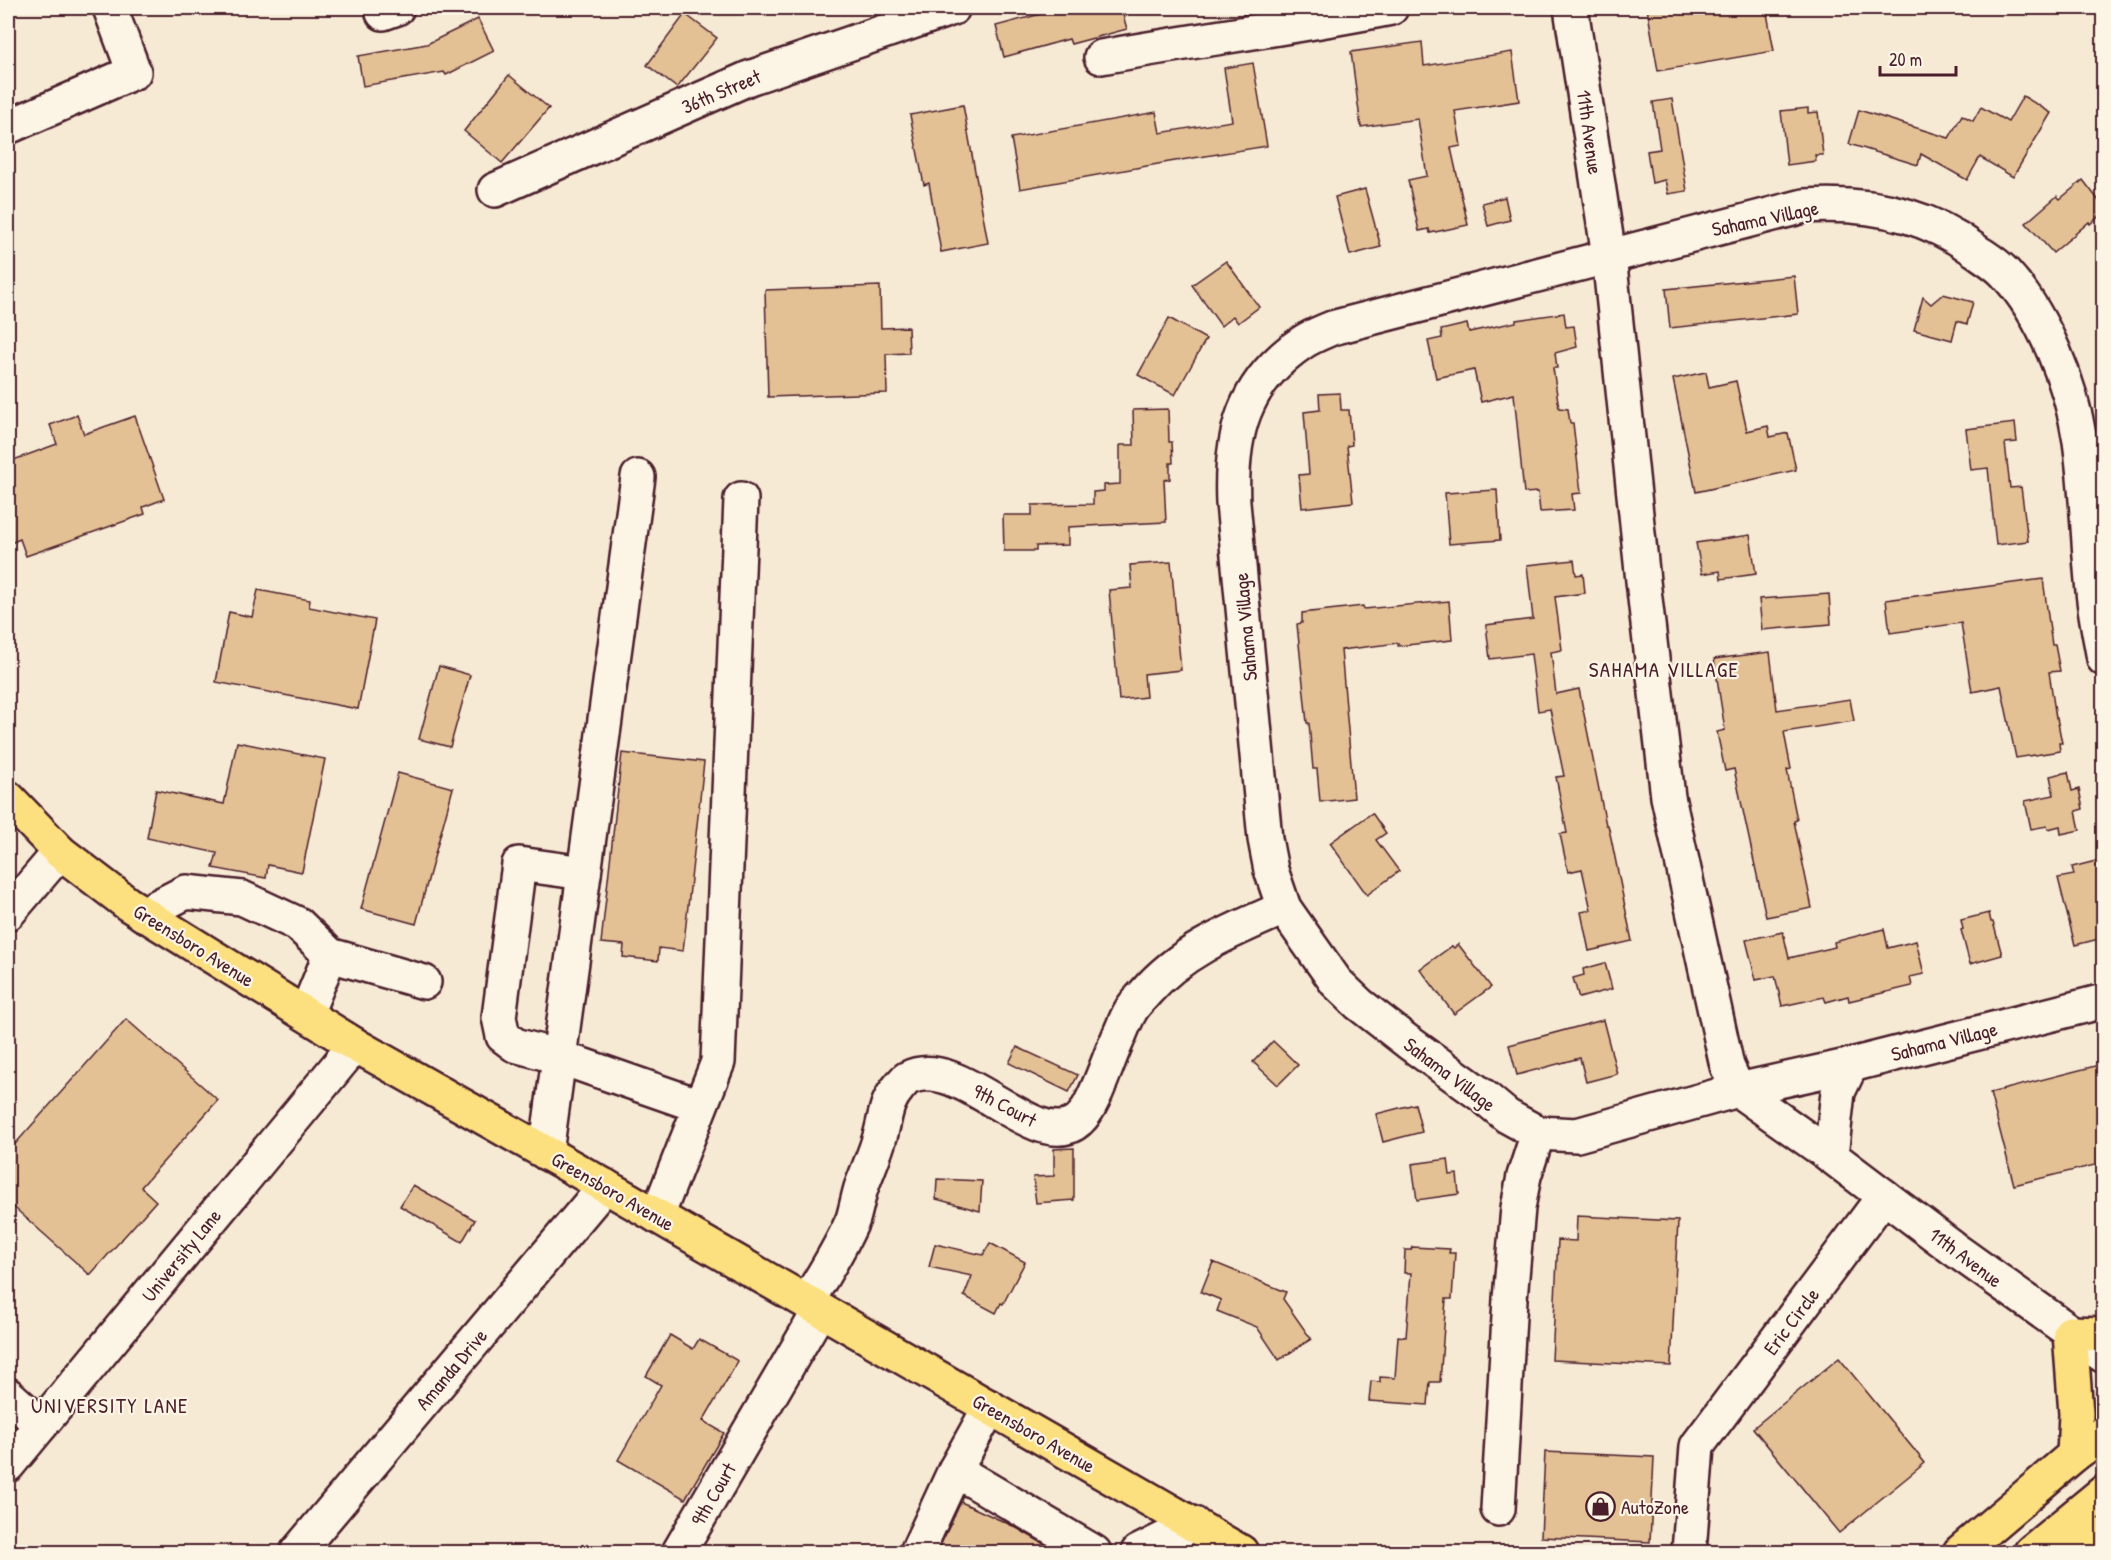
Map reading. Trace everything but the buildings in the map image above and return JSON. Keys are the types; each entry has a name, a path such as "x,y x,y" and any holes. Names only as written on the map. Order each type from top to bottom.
{"main road":[{"name":"Greensboro Avenue","path":"8,798 60,852 128,904 355,1045 1241,1552"},
{"path":"2074,1455 2076,1414 2070,1333 2103,1334"},
{"path":"1960,1552 2103,1433"},
{"path":"2035,1550 2103,1492"},
{"path":"2035,1550 2103,1535"}],"street":[{"path":"8,127 134,72 110,8"},
{"name":"36th Street","path":"495,190 749,78 953,8"},
{"path":"1101,57 1391,8"},
{"name":"11th Avenue","path":"1571,8 1609,256"},
{"name":"Sahama Village","path":"2103,659 2093,594 2080,441 2054,351 2041,323 2024,296 2004,271 1954,234 1896,212 1867,206 1836,204 1804,206 1332,328 1304,341 1280,360 1259,384 1244,411 1235,441 1232,472 1233,503 1265,839 1271,870 1284,908 1336,982 1359,1004 1507,1116 1539,1132 1577,1135 1738,1090 1851,1065 2103,1001"},
{"path":"1609,256 1641,569 1668,797 1727,1066 1738,1090"},
{"path":"546,1153 638,477"},
{"path":"657,1216 718,1062 741,499"},
{"path":"8,913 60,852"},
{"path":"584,873 519,864 499,1017 503,1036 515,1045 560,1057 700,1106"},
{"path":"143,914 186,892 242,898 298,924 330,955 424,982"},
{"name":"9th Court","path":"679,1552 814,1306 853,1218 880,1134 888,1099 907,1078 929,1073 958,1081 1033,1124 1060,1128 1078,1121 1089,1106 1131,1009 1151,986 1175,965 1227,932 1284,908"},
{"path":"306,1014 330,955"},
{"name":"University Lane","path":"8,1465 355,1045"},
{"path":"1831,1156 1839,1092 1851,1065"},
{"name":"11th Avenue","path":"1738,1090 2103,1356"},
{"path":"1498,1509 1510,1299 1518,1208 1524,1176 1539,1132"},
{"name":"Amanda Drive","path":"297,1552 605,1186"},
{"name":"Eric Circle","path":"1689,1552 1697,1446 1884,1196"},
{"path":"8,1395 41,1425"},
{"path":"917,1552 955,1470 990,1407"},
{"path":"955,1470 1062,1544 1094,1552"},
{"path":"1138,1552 1194,1524"}],"place":[{"name":"AutoZone","path":"1600,1506"}],"district":[{"name":"SAHAMA VILLAGE","path":"1664,669"},
{"name":"UNIVERSITY LANE","path":"110,1405"}]}
